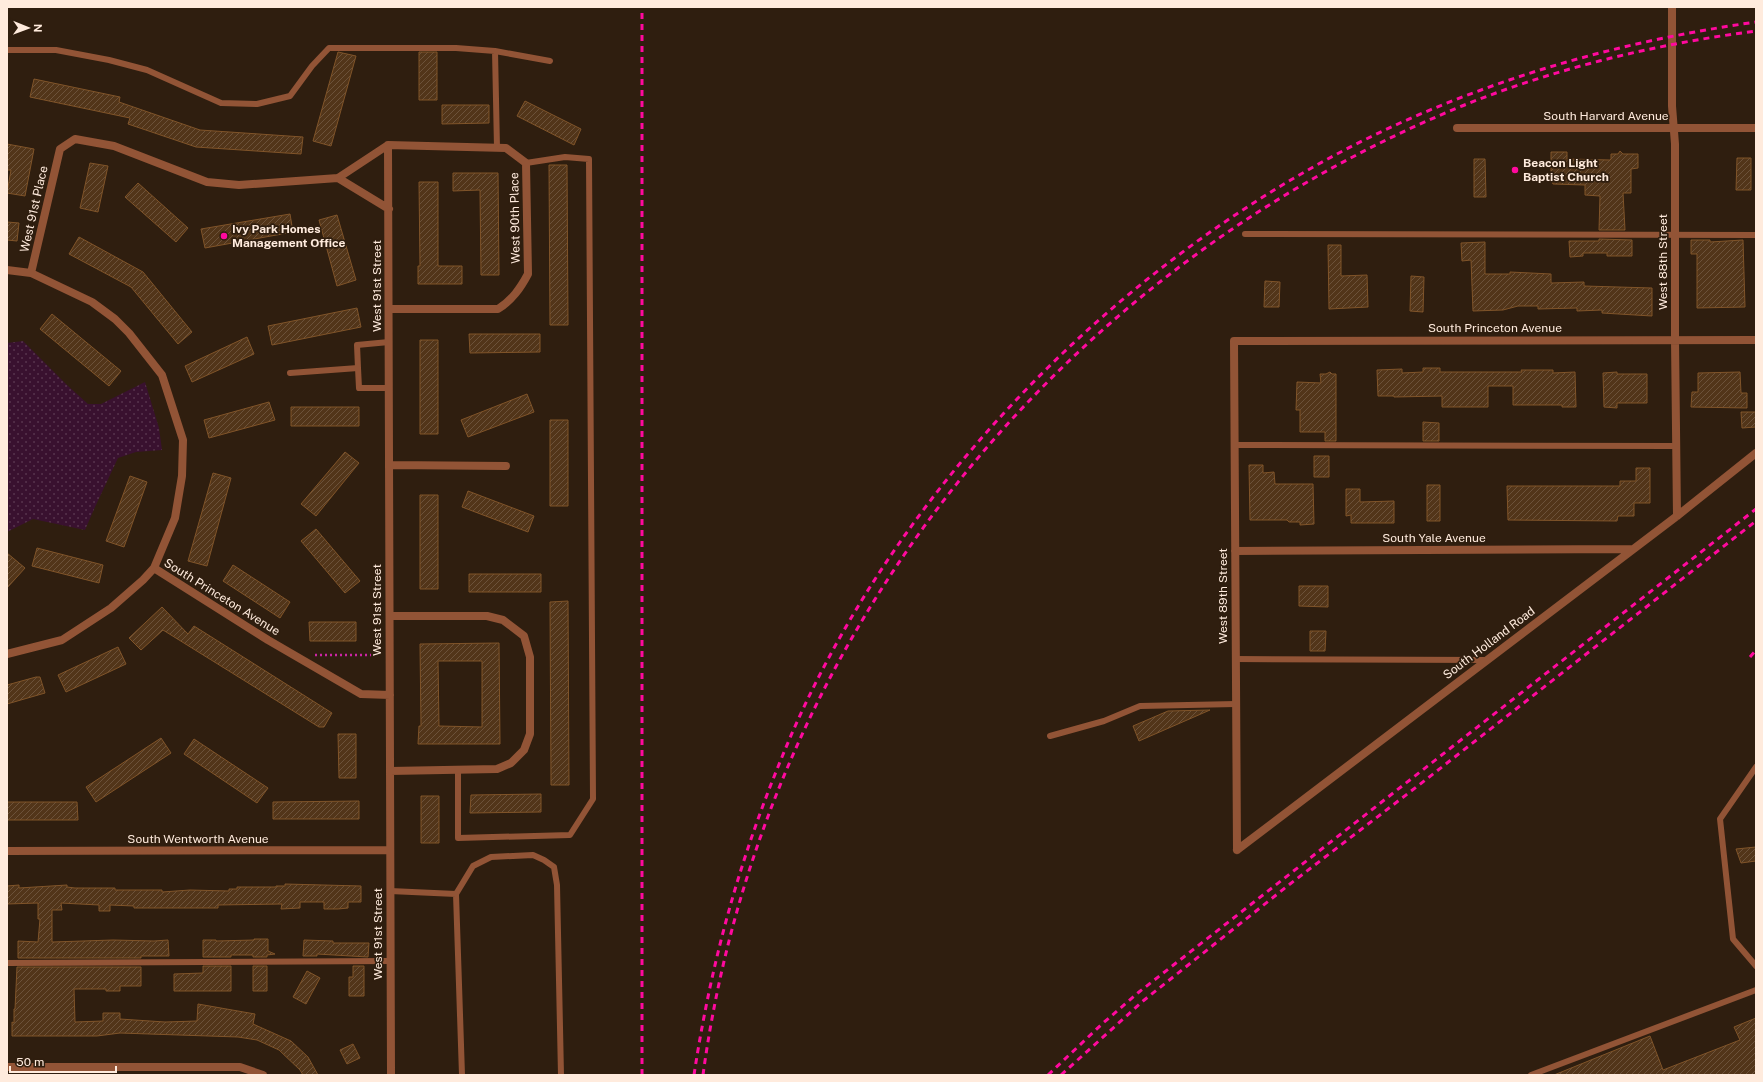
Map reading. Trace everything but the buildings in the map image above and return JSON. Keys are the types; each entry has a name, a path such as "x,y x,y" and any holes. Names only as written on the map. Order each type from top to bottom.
{"street":[{"name":"West 88th Street","path":"1672,7 1677,516"},
{"name":"South Harvard Avenue","path":"1457,128 1756,128"},
{"name":"West 91st Place","path":"31,273 60,149 75,139 114,146 207,182 240,185 338,178"},
{"path":"389,209 338,178 388,145 497,148"},
{"name":"West 91st Street","path":"388,145 390,1075"},
{"name":"West 90th Place","path":"389,309 498,309 511,301 522,287 528,274 526,163 506,148 497,148"},
{"path":"7,270 31,273 92,302 115,319 129,333 162,375 183,440 182,476 175,518 154,568"},
{"name":"South Princeton Avenue","path":"1234,341 1756,340"},
{"name":"West 89th Street","path":"1234,341 1237,850"},
{"name":"South Holland Road","path":"1237,850 1677,516 1756,453"},
{"path":"389,465 506,466"},
{"name":"South Yale Avenue","path":"1235,551 1633,549"},
{"name":"South Princeton Avenue","path":"7,654 62,640 111,608 143,580 154,568 268,640 361,694 390,695"},
{"path":"390,616 487,616 503,620 524,636 530,657 530,734 524,750 512,763 497,770 390,771"},
{"name":"South Wentworth Avenue","path":"7,851 390,850"},
{"path":"7,1067 240,1067 263,1075"}],"lane":[{"path":"7,50 56,50 109,60 147,70 221,103 257,104 290,96 312,66 329,48 456,48 495,51 550,61"},
{"path":"495,51 497,148"},
{"path":"458,771 458,838 570,835 593,799 589,159 565,157 526,163"},
{"path":"1245,234 1756,235"},
{"path":"389,342 357,346 359,388 389,388"},
{"path":"290,374 358,368"},
{"path":"1234,445 1676,446"},
{"path":"1236,658 1486,660"},
{"path":"1050,736 1104,721 1140,706 1236,704"},
{"path":"1756,767 1720,819 1733,939 1756,966"},
{"path":"462,1075 456,894 473,866 491,857 533,855 554,867 557,885 561,1075"},
{"path":"390,890 456,894"},
{"path":"7,963 390,961"},
{"path":"1531,1075 1756,990"}],"path":[{"path":"310,655 371,655"}],"shaded area":[{"path":"23,341 88,404 101,404 145,382 159,428 162,450 136,452 118,458 85,530 33,519 7,532 7,343"}],"railway":[{"path":"642,7 642,1075"},
{"path":"694,1075 701,1033 718,953 728,913 752,835 782,757 829,656 888,560 956,468 1032,383 1116,305 1206,235 1301,174 1400,123 1443,104 1487,88 1575,60 1664,38 1756,22"},
{"path":"703,1075 736,915 789,763 862,621 952,489 1059,371 1180,266 1315,177 1462,106 1534,80 1644,50 1719,36 1756,31"},
{"path":"1048,1075 1102,1024 1139,992 1756,509"},
{"path":"1061,1075 1143,1001 1290,884 1756,521"},
{"path":"1750,657 1756,650"}],"place":[{"name":"Beacon Light Baptist Church","path":"1515,170"},
{"name":"Ivy Park Homes Management Office","path":"224,236"}]}
